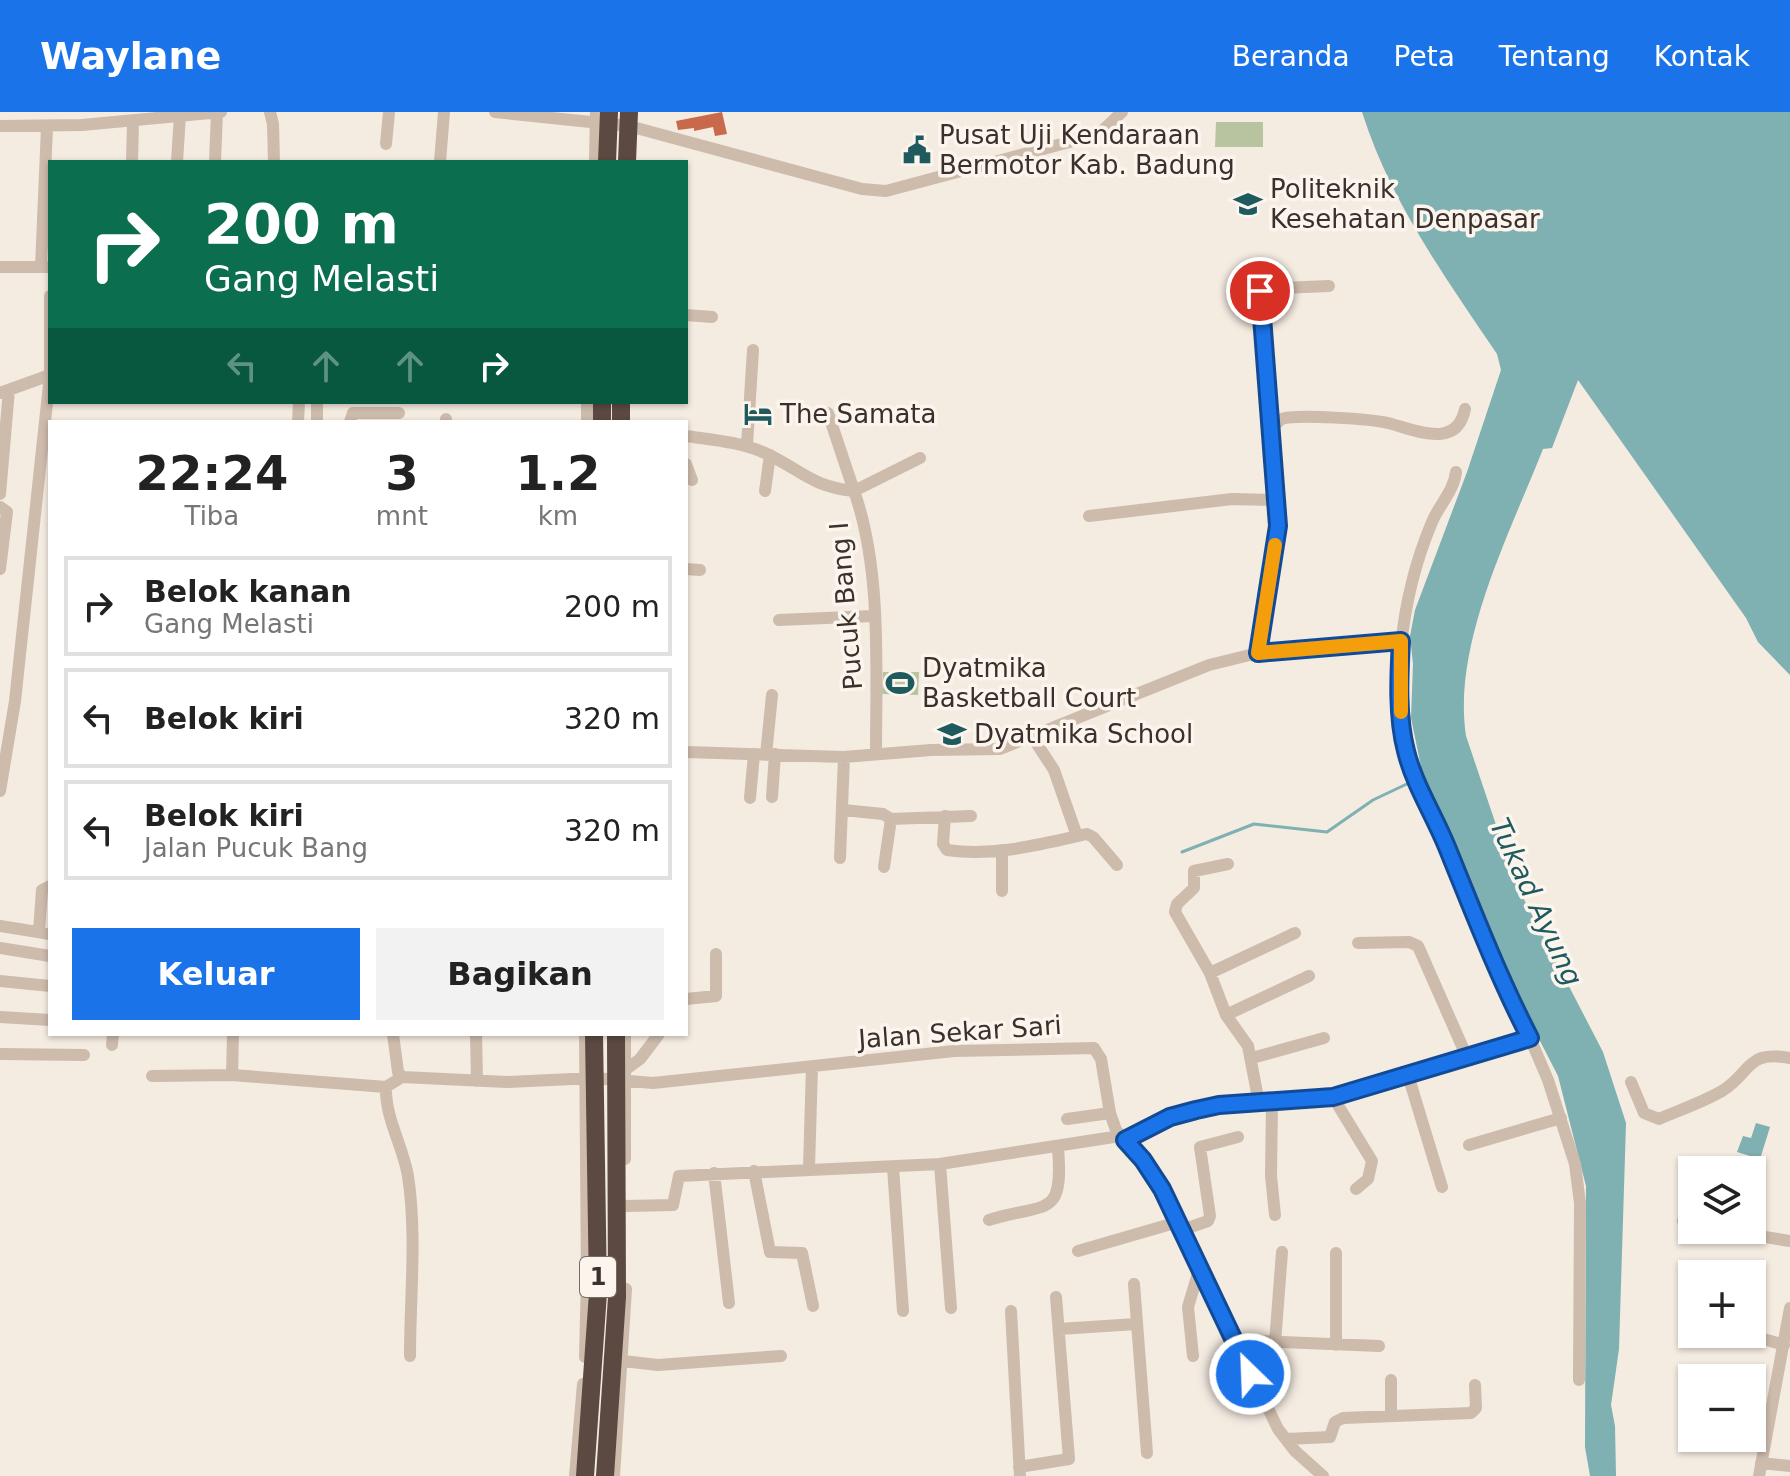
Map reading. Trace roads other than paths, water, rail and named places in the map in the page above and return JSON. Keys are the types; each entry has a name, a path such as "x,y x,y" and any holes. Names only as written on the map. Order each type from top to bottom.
{"highway":[{"path":"602,117 607,160"},
{"path":"627,160 633,119"},
{"name":"1","path":"585,1476 598,1293 590,1078 594,1036"},
{"name":"1","path":"605,1476 617,1297 622,1076 616,1036"}],"street":[{"path":"50,160 55,112"},
{"path":"0,126 51,127 219,112 215,160"},
{"path":"270,112 274,160"},
{"path":"386,144 389,112"},
{"path":"440,160 444,112"},
{"path":"495,112 633,119 862,189 886,191 1099,134 1122,112"},
{"path":"177,160 180,115"},
{"path":"595,160 602,117"},
{"path":"132,160 138,118"},
{"path":"633,119 636,160"},
{"path":"0,267 45,267 48,197"},
{"path":"1258,653 1278,526 1260,290 1329,286"},
{"path":"688,315 712,317"},
{"path":"747,445 753,350"},
{"path":"0,494 5,391 48,376"},
{"path":"0,791 15,701 48,394"},
{"path":"1269,432 1282,419 1307,417 1385,422 1439,434 1460,425 1465,409"},
{"path":"351,420 353,413 399,413"},
{"path":"828,413 854,491 920,458"},
{"name":"Pucuk Bang I","path":"688,436 747,445 770,455 815,483 854,491 862,512 869,555 876,754"},
{"path":"765,491 770,455"},
{"path":"688,469 692,480"},
{"path":"1456,472 1431,523 1403,616 1402,726 1411,770 1421,786 1485,944 1530,1038 1561,1118 1579,1183 1579,1380"},
{"path":"1089,516 1232,499 1275,500"},
{"path":"0,507 7,512 0,569"},
{"path":"779,620 873,616"},
{"path":"688,752 844,757 989,751 1033,738 1209,665 1258,653 1401,641"},
{"path":"750,798 765,754 772,695"},
{"path":"1033,738 1054,770 1077,836"},
{"path":"765,754 772,797"},
{"path":"840,858 844,757"},
{"path":"843,810 881,813 891,819 971,816"},
{"path":"945,816 943,844 947,850 1033,847 1090,834 1117,865"},
{"path":"884,867 891,819"},
{"path":"1002,850 1002,891"},
{"path":"1228,864 1194,871 1194,888 1174,909 1210,973 1226,1015 1248,1046 1252,1058 1266,1102 1275,1215"},
{"path":"0,926 44,932 42,890 48,887"},
{"path":"1210,973 1295,933"},
{"path":"1358,943 1409,942 1418,946 1466,1055"},
{"path":"0,948 48,956"},
{"path":"688,999 716,996 716,954"},
{"path":"1226,1015 1309,976"},
{"path":"0,981 48,986"},
{"path":"0,1017 48,1020"},
{"path":"232,1075 233,1036"},
{"path":"152,1076 232,1075 386,1087 402,1077 398,1072 393,1036"},
{"path":"476,1036 477,1081"},
{"path":"575,1476 587,1277 590,1078 585,1036"},
{"path":"614,1476 623,1361 625,1206 622,1076 625,1036"},
{"path":"622,1076 657,1036"},
{"path":"1252,1058 1324,1038"},
{"path":"625,1206 673,1205 679,1176 940,1164 1122,1138 1170,1117 1219,1105 1333,1097 1530,1038"},
{"name":"Jalan Sekar Sari","path":"402,1077 477,1081 622,1076 653,1083 954,1051 1094,1048 1101,1059 1110,1113 1122,1138 1153,1173 1264,1402 1286,1439 1323,1476"},
{"path":"0,1054 84,1055"},
{"path":"1631,1082 1644,1113 1659,1119 1723,1090 1753,1060 1766,1056 1790,1058"},
{"path":"809,1168 812,1066"},
{"path":"1408,1075 1442,1187"},
{"path":"386,1087 387,1106 407,1173 411,1210 410,1356"},
{"path":"1333,1097 1372,1161 1368,1179 1356,1189"},
{"path":"1067,1119 1110,1113"},
{"path":"1469,1145 1561,1118"},
{"path":"1078,1251 1208,1221 1210,1216 1200,1147 1238,1137"},
{"path":"989,1220 1040,1208 1054,1198 1060,1190 1061,1180 1058,1148"},
{"path":"940,1164 951,1308"},
{"path":"893,1167 903,1311"},
{"path":"754,1171 770,1252 802,1253 813,1306"},
{"path":"714,1173 729,1303"},
{"path":"1766,1237 1790,1241"},
{"path":"1275,1343 1282,1252"},
{"path":"1336,1253 1336,1345"},
{"path":"1193,1356 1188,1307 1199,1270"},
{"path":"1134,1284 1147,1453"},
{"path":"1011,1311 1019,1472 1069,1459 1056,1297"},
{"path":"1790,1308 1760,1470 1790,1466"},
{"path":"1059,1329 1136,1324"},
{"path":"1235,1340 1379,1346"},
{"path":"1766,1340 1784,1345"},
{"path":"623,1361 658,1365 781,1356"},
{"path":"1391,1380 1391,1416"},
{"path":"1286,1439 1330,1437 1335,1422 1343,1418 1474,1412 1475,1385"}],"water":[{"path":"1362,112 1790,112 1790,675 1758,642 1746,618 1578,380 1552,448 1543,449 1500,552 1467,664 1464,701 1466,736 1516,884 1603,1052 1626,1123 1619,1349 1611,1405 1615,1426 1616,1476 1590,1476 1585,1447 1586,1186 1558,1076 1499,961 1425,786 1411,718 1413,664 1410,636 1415,610 1467,472 1501,370 1497,354 1403,207"},
{"path":"1756,1123 1770,1127 1761,1156 1737,1152 1743,1136 1751,1138"}],"waterway":[{"path":"1182,852 1254,824 1327,832 1373,800 1411,782"}],"place":[{"name":"Pusat Uji Kendaraan Bermotor Kab. Badung","path":"917,150"},
{"name":"Politeknik Kesehatan Denpasar","path":"1248,204"},
{"name":"The Samata","path":"758,414"},
{"name":"Dyatmika Basketball Court","path":"900,683"},
{"name":"Dyatmika School","path":"952,734"}],"water label":[{"name":"Tukad Ayung","path":"1536,902"}]}
